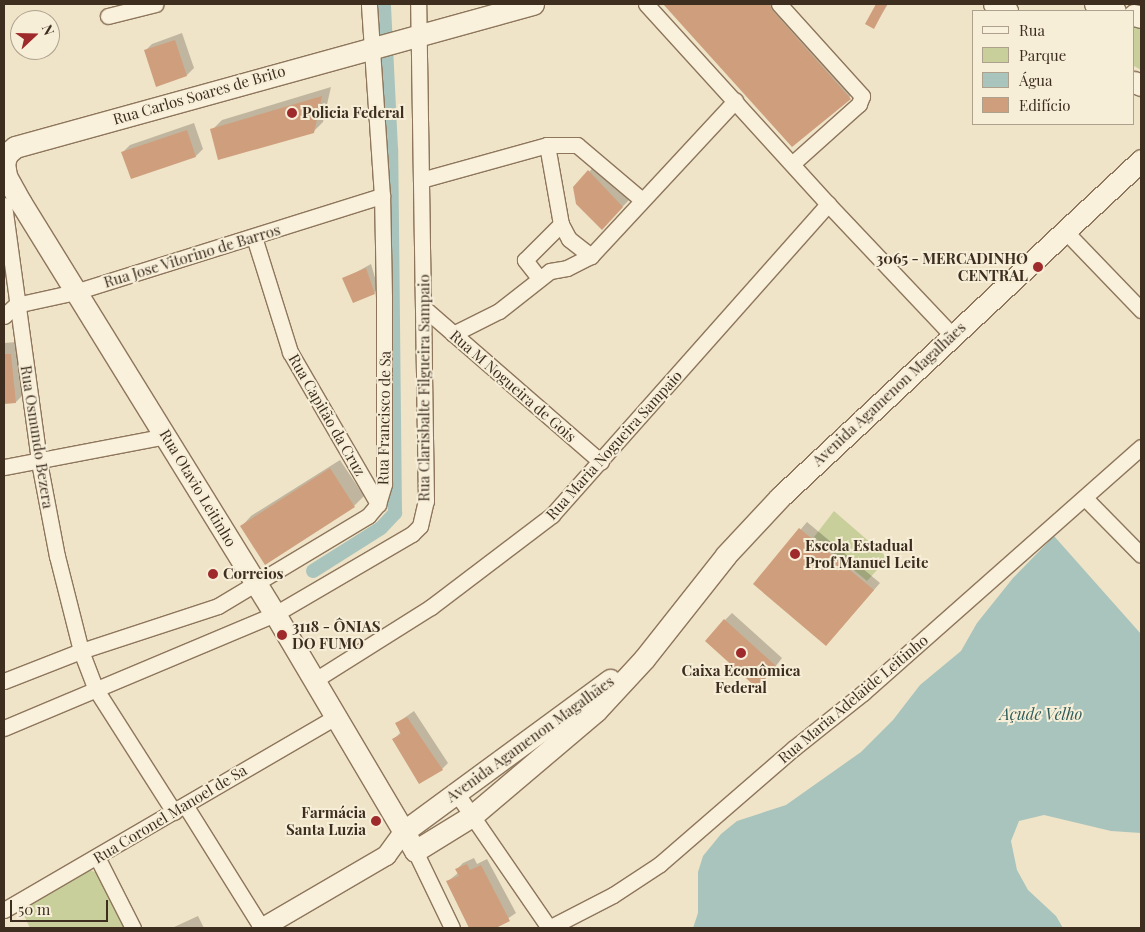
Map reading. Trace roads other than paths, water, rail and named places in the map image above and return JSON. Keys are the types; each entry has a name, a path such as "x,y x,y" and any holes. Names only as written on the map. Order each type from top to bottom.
{"main road":[{"name":"Rua Carlos Soares de Brito","path":"10,145 533,4"},
{"path":"994,4 1006,10"},
{"name":"Rua Otavio Leitinho","path":"10,145 6,157 6,176 72,287 166,436 315,680 415,851"},
{"name":"Avenida Agamenon Magalhães","path":"403,832 498,764 551,738 608,699 656,644 726,555 780,497 1141,160"},
{"name":"Rua Otavio Leitinho","path":"4,192 55,268 72,287"},
{"name":"Avenida Agamenon Magalhães","path":"415,851 472,816 514,782 551,738"},
{"path":"498,764 514,782"}],"street":[{"path":"108,16 156,4"},
{"name":"Rua Francisco de Sa","path":"4,681 81,650 198,614 257,585 368,516 378,504 384,484 382,196 394,41 369,4"},
{"name":"Rua Clarisbalte Filgueira Sampaio","path":"4,728 95,688 275,614 412,534 425,516 425,309 421,180 394,41 418,4"},
{"path":"646,4 793,163 828,204 952,335"},
{"path":"779,4 862,96 859,104 793,163"},
{"path":"454,334 499,310 539,278 592,256 735,101"},
{"path":"421,180 547,145 577,145 642,200"},
{"path":"547,145 561,224 569,239 592,256"},
{"name":"Rua Jose Vitorino de Barros","path":"16,305 72,287 254,237 382,196"},
{"name":"Rua Maria Nogueira Sampaio","path":"315,680 431,607 552,515 828,204"},
{"name":"Rua Osmundo Bezera","path":"4,205 16,305 40,462 57,556 81,650 95,688 261,928"},
{"path":"539,278 525,260 561,224"},
{"path":"1065,231 1141,310"},
{"name":"Rua Capitão da Cruz","path":"254,237 290,352 378,504"},
{"path":"4,316 16,305"},
{"name":"Rua M Nogueira de Gois","path":"425,309 601,462"},
{"path":"4,467 40,462 166,436"},
{"name":"Rua Maria Adelaide Leitinho","path":"549,928 613,895 660,864 794,748 863,693 1086,498 1141,447"},
{"path":"1086,498 1141,555"},
{"name":"Rua Coronel Manoel de Sa","path":"4,910 97,858 336,717"},
{"path":"457,794 549,928"},
{"path":"386,855 403,832"},
{"path":"261,928 386,855 415,851 452,928"},
{"path":"97,858 134,928"}],"water":[{"name":"Açude Velho","path":"1054,536 1141,634 1141,833 1111,831 1044,815 1019,821 1011,841 1017,870 1028,890 1056,916 1063,928 693,928 698,913 698,872 703,856 721,834 737,821 786,805 861,752 893,720 920,685 961,651 977,623 1013,578"}],"waterway":[{"path":"313,571 381,528 395,513 391,149 384,4"}],"place":[{"name":"Policia Federal","path":"292,113"},
{"name":"3065 - MERCADINHO CENTRAL","path":"1038,267"},
{"name":"Escola Estadual Prof Manuel Leite","path":"795,554"},
{"name":"Correios","path":"213,574"},
{"name":"3118 - ÔNIAS DO FUMO","path":"282,635"},
{"name":"Caixa Econômica Federal","path":"741,653"},
{"name":"Farmácia Santa Luzia","path":"376,821"}]}
